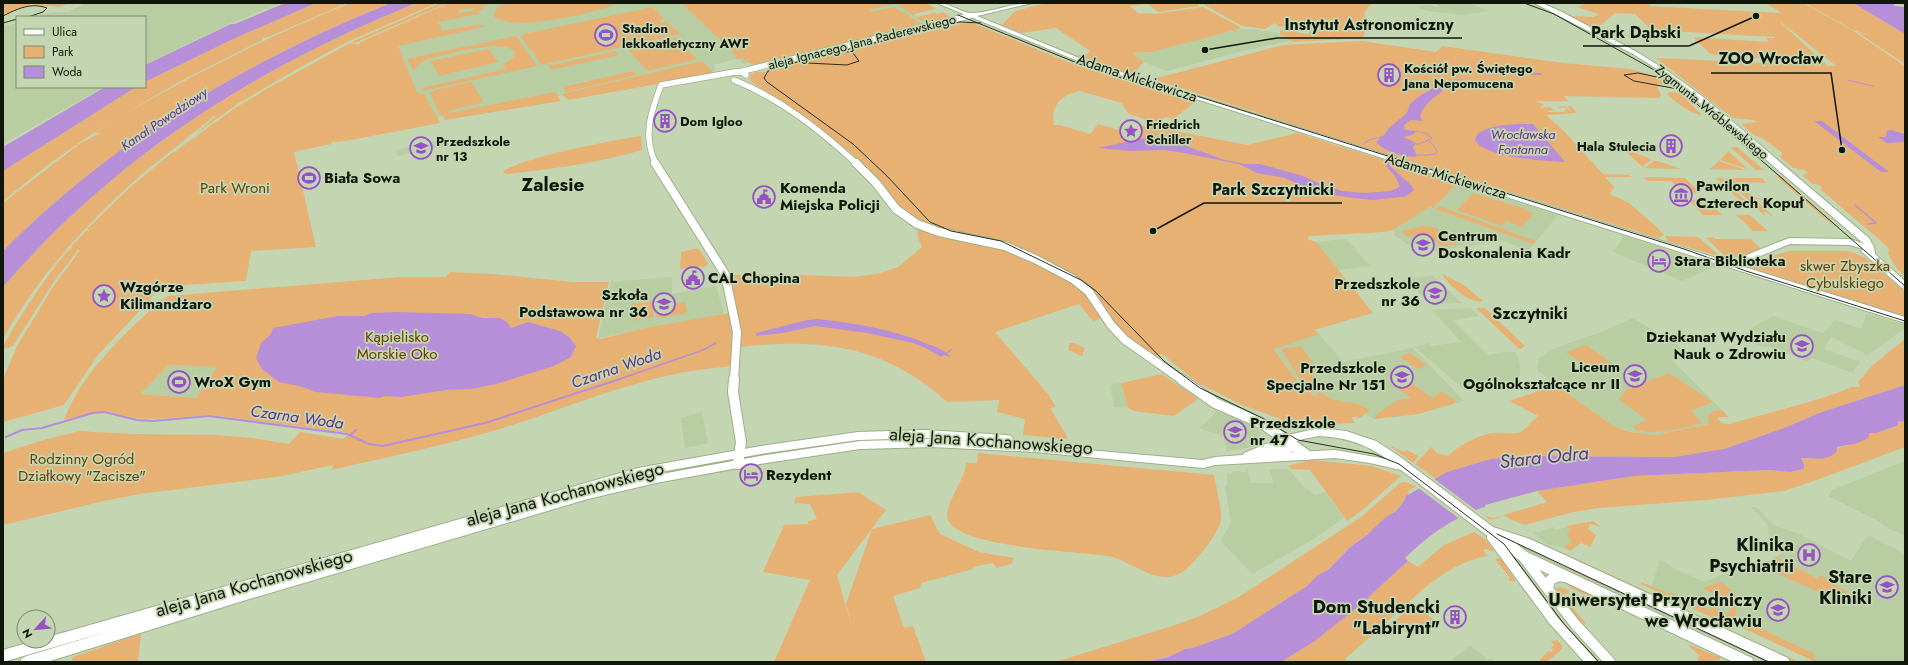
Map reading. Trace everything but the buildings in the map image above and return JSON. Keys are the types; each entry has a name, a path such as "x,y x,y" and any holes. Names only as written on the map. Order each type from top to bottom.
{"main road":[{"name":"Adama Mickiewicza","path":"940,3 1087,63 1905,320"},
{"path":"971,16 1019,3"},
{"path":"971,16 1030,3"},
{"name":"Zygmunta Wróblewskiego","path":"1538,3 1560,13 1628,50 1666,73 1719,115 1868,242 1870,252"},
{"name":"Zygmunta Wróblewskiego","path":"1852,229 1859,244 1870,252"},
{"path":"1730,266 1731,264 1790,241 1850,242 1859,244"},
{"path":"1870,252 1905,286"},
{"name":"aleja Jana Kochanowskiego","path":"1241,460 1289,443 1310,433 1339,434 1358,439 1391,454 1419,478 1522,556 1746,662"},
{"name":"aleja Jana Kochanowskiego","path":"3,656 612,478 645,470 839,448 903,438 1203,464 1215,461 1307,455 1356,456 1405,467"},
{"name":"aleja Jana Kochanowskiego","path":"26,662 246,595 581,497 740,459"},
{"path":"1481,525 1526,542 1783,662"}],"street":[{"name":"aleja Ignacego Jana Paderewskiego","path":"730,78 739,72 971,16"},
{"name":"aleja Ignacego Jana Paderewskiego","path":"746,79 755,68"},
{"path":"739,72 746,79 832,142 871,178 894,208 907,219 935,231 1000,245 1072,279 1089,292 1109,325 1121,336 1215,403 1263,424 1307,455"},
{"path":"740,459 741,442 733,392 737,332 724,271 682,208 650,152 647,135 649,118 660,87 687,80 707,78 746,79"},
{"path":"655,100 668,86"},
{"path":"1262,458 1289,443"},
{"path":"1481,525 1554,621 1591,662"},
{"path":"1522,556 1575,624 1610,662"},
{"path":"1548,589 1549,582 1554,578 1558,576 1570,578"}],"shaded area":[{"path":"86,3 282,3 233,22 146,64 146,16 40,16 54,12 68,12"},
{"path":"454,3 926,3 936,9 913,14 926,24 762,64 759,60 744,64 737,59 713,65 716,70 700,74 698,71 426,120 377,36"},
{"path":"1468,3 1490,11 1462,15 1429,11 1415,7 1430,5 1440,7 1437,4"},
{"path":"16,23 16,88 101,88 3,144 3,27"},
{"path":"1239,29 1254,29 1280,34 1291,41 1259,47 1167,71 1144,62 1132,53 1152,52"},
{"name":"Przedszkole nr 13","path":"444,140 446,146 397,156 396,150"},
{"path":"1458,183 1558,215 1528,251 1503,241 1420,253 1394,235 1395,232 1393,230 1430,207 1433,208"},
{"path":"1624,236 1716,266 1682,281 1613,252"},
{"path":"1346,239 1370,266 1337,270 1316,242"},
{"name":"Przedszkole nr 36","path":"1433,276 1462,303 1430,304 1406,279"},
{"name":"Szkoła Podstawowa nr 36","path":"672,277 672,294 716,286 724,314 598,338 611,282"},
{"path":"1471,308 1479,316 1453,320 1488,355 1515,352 1520,364 1520,374 1519,379 1513,385 1508,387 1498,386 1479,392 1472,386 1462,388 1415,347 1428,343 1432,346 1461,342 1432,310"},
{"path":"1866,313 1905,325 1905,328 1868,355 1831,337 1824,349 1860,362 1853,373 1812,358 1807,362 1779,349 1760,346 1749,342 1756,332 1750,329 1773,316 1823,333 1835,320 1862,329"},
{"name":"Liceum Ogólnokształcące nr II","path":"1633,318 1675,343 1694,359 1673,361 1722,410 1714,411 1709,424 1655,435 1615,427 1537,370 1539,358 1549,352 1547,351 1601,332"},
{"path":"1319,334 1343,362 1413,348 1464,401 1418,414 1374,419 1365,414 1359,418 1350,417 1303,389 1274,348"},
{"path":"169,365 217,367 196,398 139,394"},
{"path":"1121,383 1128,408 1114,407 1110,385"},
{"name":"Przedszkole nr 47","path":"1216,411 1254,426 1261,433 1261,446 1226,451 1224,437 1199,428 1212,417"},
{"path":"702,412 708,443 685,448 681,418"},
{"name":"Stare Kliniki","path":"1905,461 1905,536 1828,496 1832,490"},
{"path":"1246,468 1251,483 1274,483 1269,469 1289,469 1304,488 1307,488 1314,495 1325,492 1344,518 1312,540 1252,574 1221,541 1231,522 1225,486 1227,486 1227,474 1235,471 1245,472"},
{"name":"Uniwersytet Przyrodniczy we Wrocławiu","path":"1751,507 1756,507 1775,526 1797,533 1851,561 1868,535 1905,554 1905,662 1816,662 1728,621 1726,624 1651,589 1660,559 1677,570 1705,582 1750,562 1762,567 1782,553 1769,541 1768,525"},
{"path":"1572,525 1572,545 1565,548 1546,544 1533,532 1540,532 1553,527 1556,530"},
{"path":"1470,645 1486,658 1485,659 1487,660 1490,658 1496,662 1455,662 1452,660"}],"green space":[{"path":"3,3 70,3 60,7 31,4 3,15"},
{"path":"316,3 347,3 266,38 263,37 262,40 179,82 105,125 49,164 3,201 3,171 134,88 146,88 146,82 233,39"},
{"path":"350,3 391,3 337,26 285,51 184,107 136,139 90,174 45,211 3,251 3,203 79,144 102,132 94,134 122,114 177,85 275,36"},
{"path":"416,3 437,3 347,42 297,69 239,103 196,134 216,116 214,116 141,175 83,231 65,251 32,294 3,339 3,287 47,239 94,196 142,156 192,120 244,87 299,57 356,29"},
{"path":"440,3 447,3 355,43 351,42"},
{"name":"Park Wroni","path":"449,3 492,3 480,7 458,10 460,13 473,11 472,9 483,7 478,14 438,22 442,31 475,25 488,26 398,46 417,92 425,95 440,123 346,141 332,142 331,144 294,152 316,247 251,251 246,281 184,285 180,287 159,286 149,301 98,355 64,405 3,422 3,379 17,346 53,287 80,250 78,250 55,280 12,347 3,349 3,346 34,296 60,260 69,249 73,248 71,247 86,231 90,230 87,229 127,190 174,151 173,153 235,108 261,92 350,43 360,45 359,43 365,40"},
{"path":"505,3 618,3 592,12 554,20 518,23 503,21 494,16 496,9"},
{"path":"681,3 892,3 893,4 869,10 872,12 894,7 922,24 753,65 741,58 737,59 735,57 737,56"},
{"path":"894,3 926,3 936,9 913,14 914,16 904,8 901,8 902,6"},
{"path":"1047,3 1198,3 1199,6 1158,12 1148,4 1130,6 1138,13 1155,14 1203,7 1240,27 1239,29 1152,52 1132,53 1144,62 1132,75 1077,55 1087,54 1090,51 1056,28 1022,33 1002,25 1015,11"},
{"path":"1201,3 1374,3 1369,7 1364,15 1365,28 1363,38 1293,42 1280,34 1280,30 1308,34 1310,31 1308,27 1300,22 1279,27 1275,23 1265,29 1242,26"},
{"path":"1587,3 1649,4 1650,6 1782,13 1765,3 1803,3 1852,30 1905,66 1905,276 1897,269 1888,254 1889,249 1820,189 1823,188 1819,185 1813,184 1802,175 1808,173 1804,170 1793,168 1780,157 1782,154 1781,152 1764,139 1754,135 1741,124 1756,122 1754,120 1733,118 1656,58 1819,65 1792,63 1776,48 1788,60 1715,55 1709,53 1693,37 1769,42 1766,38 1775,38 1762,27 1773,37 1651,30 1635,14 1615,13 1596,29 1572,16 1593,17 1599,14 1577,7","holes":["1780,22 1836,66 1828,66"]},
{"path":"1805,3 1853,3 1905,34 1905,64 1857,32 1875,37 1853,30"},
{"path":"653,7 664,19 659,21 661,23 667,22 680,34 541,65 531,50 554,45 530,50 520,36 524,34"},
{"path":"932,12 938,14 943,12 952,18 926,23 916,17 931,14"},
{"path":"970,22 1078,66 1197,101 1173,119 1165,117 1157,123 1129,114 1121,103 1080,91 1067,95 1058,102 1053,113 1054,125 1060,125 1090,134 1098,124 1123,131 1141,126 1150,126 1247,145 1297,133 1458,183 1433,208 1430,207 1393,230 1385,232 1310,236 1307,239 1316,242 1373,313 1314,330 1319,334 1274,349 1303,389 1308,392 1281,349 1301,346 1318,371 1312,372 1325,390 1310,393 1315,396 1319,392 1334,400 1358,404 1370,410 1361,417 1351,417 1355,423 1298,425 1280,419 1242,405 1198,383 1162,354 1157,355 1174,371 1147,353 1154,353 1140,346 1117,329 1108,316 1093,321 1079,304 995,332 1048,394 1056,407 1050,408 1067,436 1066,439 1023,435 1025,419 997,412 999,400 947,402 923,383 899,368 875,357 824,345 770,344 740,347 740,323 730,277 731,275 775,274 856,277 880,273 898,267 922,247 918,238 917,221 898,206 881,182 851,153 808,119 753,83 750,80 750,75 755,72 766,72 774,66"},
{"path":"516,36 537,66 423,91 421,88 506,69 503,65 513,58 515,52 508,48 498,46 473,48 428,59 413,70 407,59"},
{"path":"676,38 697,59 647,71 628,49"},
{"path":"1362,41 1436,52 1442,46 1563,63 1631,69 1659,77 1661,75 1672,84 1658,84 1657,86 1661,95 1659,98 1564,96 1568,101 1534,101 1544,104 1540,108 1550,107 1554,110 1548,111 1545,108 1548,112 1565,112 1564,110 1567,110 1564,107 1561,107 1560,109 1558,107 1565,106 1571,111 1567,106 1571,106 1577,113 1546,115 1564,131 1603,174 1629,175 1632,177 1605,177 1614,187 1610,194 1629,203 1664,235 1658,238 1304,128 1153,79 1283,45"},
{"path":"489,49 498,62 439,76 431,61"},
{"path":"616,51 619,55 551,70 548,66"},
{"path":"702,61 715,74 568,100 562,94"},
{"path":"633,71 637,75 566,92 563,87"},
{"path":"471,82 483,101 448,111 449,113 555,92 561,101 445,120 443,115 440,115 430,93 435,90"},
{"path":"1670,92 1680,93 1702,115 1693,113 1679,104 1667,94"},
{"path":"641,136 642,150 625,155 558,168 507,174 502,173 525,162 567,150"},
{"path":"1730,147 1737,147 1764,170 1756,170"},
{"path":"1624,149 1649,158 1651,160 1642,167"},
{"path":"1728,151 1748,169 1720,160"},
{"path":"1654,161 1658,161 1681,169 1645,168"},
{"path":"1719,161 1743,169 1747,170 1710,169"},
{"path":"1776,176 1780,176 1833,224 1831,224"},
{"path":"1643,178 1685,178 1700,193 1682,192 1671,181 1648,181"},
{"path":"1716,178 1722,178 1754,209 1746,206"},
{"path":"1725,178 1762,178 1766,183 1737,182 1753,197 1765,199 1755,199 1775,218 1766,212 1763,212 1766,215 1764,215"},
{"path":"1473,193 1522,208 1533,214 1522,227 1506,221 1502,226 1457,210"},
{"path":"1706,199 1722,215 1703,215 1689,200"},
{"path":"1439,206 1536,241 1533,244 1436,209"},
{"path":"1736,215 1750,215 1768,231 1753,231"},
{"path":"1424,226 1432,227 1468,242 1442,247 1427,234 1407,237 1401,231"},
{"path":"1665,236 1698,237 1721,257 1668,241"},
{"path":"1713,237 1715,239 1751,239 1761,249 1733,258 1727,258 1706,238"},
{"path":"698,248 708,263 707,266 680,269 681,252"},
{"name":"skwer Zbyszka Cybulskiego","path":"1790,251 1847,251 1865,258 1905,292 1905,317 1746,266 1747,263"},
{"path":"450,272 493,274 573,282 609,282 596,338 600,339 646,328 729,313 732,335 731,362 729,366 726,367 669,375 614,390 506,427 463,439 332,470 333,465 277,477 140,494 3,525 3,453 40,441 79,431 134,434 217,435 253,438 289,444 300,432 343,439 350,433 212,415 156,419 136,418 103,411 64,420 82,385 106,354 162,299 168,296 400,277 446,277","holes":["169,365 217,367 196,398 140,394"]},
{"path":"1442,274 1464,285 1483,301 1472,300 1466,297 1454,288"},
{"path":"653,301 654,317 633,321 631,304"},
{"path":"685,302 687,313 657,318 656,307"},
{"path":"1476,308 1485,308 1525,346 1521,349 1518,348"},
{"path":"1905,339 1905,385 1822,412 1784,428 1724,449 1674,457 1528,456 1491,459 1447,472 1436,479 1415,464 1431,447 1437,453 1448,456 1463,444 1481,436 1493,433 1521,432 1538,416 1509,401 1536,392 1544,385 1552,382 1615,427 1631,432 1655,435 1709,424 1708,415 1714,411 1722,410 1729,417 1720,417 1718,419 1722,423 1729,424 1809,402 1851,387 1860,387 1858,382 1873,365"},
{"path":"1070,343 1074,343 1085,348 1082,356 1068,350"},
{"path":"1586,345 1617,367 1596,374 1566,352"},
{"path":"1409,353 1427,365 1418,369 1400,357"},
{"path":"1669,373 1713,402 1691,411 1702,423 1656,432 1646,432 1632,427 1647,420 1618,399 1624,396 1623,391"},
{"path":"1162,374 1198,399 1174,416 1134,411 1128,408 1121,383"},
{"path":"1408,381 1433,398 1441,391 1456,401 1453,404 1418,414 1374,419 1378,413 1398,400 1411,398 1398,389"},
{"path":"1202,390 1209,394 1228,404 1226,406"},
{"path":"1898,421 1905,422 1905,447 1784,491 1705,500 1598,508 1574,512 1524,525 1511,520 1504,515 1496,519 1489,519 1484,516 1494,518 1547,502 1537,491 1634,476 1768,470 1790,472 1804,469 1804,464 1801,458 1821,458 1830,456 1838,450 1837,448 1855,443 1869,433 1876,433 1896,426 1898,425"},
{"path":"899,438 898,440 766,457 766,454 845,440"},
{"path":"1389,445 1404,452 1406,450 1419,456 1413,463"},
{"path":"978,453 1214,475 1220,504 1221,520 1211,541 1192,564 1181,573 1162,577 1153,575 1116,558 1107,556 1023,547 977,538 960,531 949,522 947,512 967,463 977,463"},
{"path":"724,459 724,461 670,471 599,489 577,491 617,480"},
{"path":"1312,460 1372,466 1401,476 1360,512 1347,521 1310,470 1291,469 1288,466"},
{"path":"1405,482 1416,486 1408,491 1409,494 1398,508 1347,549 1331,567 1307,586 1232,634 1192,648 1184,649 1180,653 1146,662 1055,662 1175,625 1200,616 1237,598 1361,517 1400,483"},
{"path":"858,492 886,510 837,575 854,635 846,604 872,529 930,515 940,534 979,552 1014,558 1011,564 996,568 993,563 977,566 970,570 921,583 920,588 893,596 904,628 913,626 926,662 774,662 810,580 763,572 784,525 808,524 808,521 817,519 810,504 794,503 796,497"},
{"path":"1593,521 1601,527 1590,524 1588,529 1596,535 1590,547 1581,543 1570,551 1564,547 1571,541 1567,533 1570,529 1566,526"},
{"path":"1474,532 1485,539 1495,551 1490,551 1488,549 1483,550 1488,556 1462,564 1450,570 1428,585 1345,659 1345,662 1281,662 1315,641 1360,605 1408,561 1418,567 1444,545"},
{"path":"1776,557 1818,579 1821,575 1856,598 1848,605 1762,567"},
{"path":"1501,558 1516,582 1508,579 1510,578 1495,559"},
{"path":"1578,560 1799,662 1791,662 1621,582"},
{"path":"1558,580 1571,583 1622,612 1571,588"},
{"path":"1641,582 1669,594 1670,592 1689,601 1691,604 1690,607 1641,584"},
{"path":"1721,582 1736,593 1739,600 1732,596 1730,602 1737,606 1735,617 1815,654 1814,661 1728,621 1726,624 1692,608 1693,603 1710,610 1712,603 1717,606 1716,610 1726,614 1727,612 1729,613 1732,606 1723,598 1702,588"},
{"path":"1560,587 1569,590 1568,594 1562,594 1565,599 1564,602 1557,592 1557,588"},
{"path":"1564,602 1569,604 1586,623 1583,626"},
{"path":"1414,605 1433,619 1412,637 1393,622"},
{"path":"139,634 141,635 138,662 71,662 73,657"},
{"path":"1557,640 1562,645 1562,649 1547,662 1538,662 1548,651 1553,651 1551,648 1554,645 1551,641"},
{"path":"1688,645 1720,657 1720,660 1696,662 1700,656"}],"water":[{"path":"285,3 316,3 233,39 146,82 146,65 231,24 235,24"},
{"path":"391,3 416,3 356,29 299,57 244,87 192,120 142,156 94,196 47,239 3,287 3,251 45,211 136,139 184,107 234,78 337,26"},
{"path":"1853,3 1894,3 1894,6 1905,7 1905,34"},
{"path":"1541,73 1542,75 1508,74 1484,76 1496,74"},
{"path":"1469,78 1451,83 1430,101 1420,117 1423,121 1411,120 1404,125 1405,130 1416,131 1413,135 1403,137 1416,143 1413,147 1417,156 1410,157 1399,155 1384,148 1376,142 1380,139 1379,137 1383,136 1390,127 1407,113 1410,104 1421,95 1447,81"},
{"path":"103,88 134,88 3,171 3,147"},
{"path":"1814,121 1822,121 1889,172 1881,172"},
{"name":"Wrocławska Fontanna","path":"1533,124 1565,162 1503,155 1490,151 1481,146 1475,140 1478,134 1491,127"},
{"path":"1891,130 1905,134 1905,142 1887,143 1878,137 1886,137 1887,131"},
{"path":"1155,136 1175,140 1191,148 1225,160 1246,164 1260,164 1303,176 1342,191 1365,193 1390,191 1400,187 1395,176 1386,166 1388,161 1390,162 1389,165 1412,186 1414,190 1405,197 1373,200 1354,198 1318,193 1285,178 1257,173 1239,164 1184,153 1164,150 1130,151 1098,148"},
{"path":"397,312 470,314 483,318 500,318 507,322 511,328 528,322 560,331 569,337 576,346 571,357 554,366 496,384 472,389 446,390 402,397 385,396 380,398 316,392 299,386 279,382 262,369 256,358 261,343 271,334 273,328 338,316 365,316 371,313"},
{"path":"818,319 890,331 917,340 947,353 941,357 926,348 913,343 867,333 815,326 783,333 756,336 756,333 807,320"},
{"name":"Stara Odra","path":"1905,385 1905,422 1898,421 1898,425 1896,426 1876,433 1869,433 1869,437 1862,441 1837,447 1837,451 1829,457 1820,459 1801,458 1804,464 1804,469 1790,472 1768,470 1634,476 1537,491 1485,505 1485,508 1484,507 1462,516 1422,542 1405,558 1408,561 1360,605 1315,641 1281,662 1146,662 1166,657 1184,649 1192,648 1232,634 1307,586 1317,576 1329,569 1349,548 1368,534 1386,517 1396,511 1406,496 1447,472 1491,459 1528,456 1674,457 1724,449 1784,428 1822,412"}],"pier":[{"path":"1433,478 1477,511 1461,520 1417,487"}],"waterway":[{"path":"1848,80 1873,86"},
{"path":"1422,132 1426,133"},
{"path":"1426,134 1432,138 1428,140"},
{"path":"1364,143 1371,139 1379,138"},
{"path":"1428,140 1434,146"},
{"path":"1420,144 1424,142"},
{"path":"1434,147 1437,150 1436,153"},
{"path":"1427,155 1435,154"},
{"path":"1417,155 1426,155"},
{"path":"1855,205 1876,223 1868,224"},
{"name":"Czarna Woda","path":"618,380 703,350 716,343"},
{"name":"Czarna Woda","path":"946,354 951,350"},
{"name":"Czarna Woda","path":"943,354 949,356"},
{"name":"Czarna Woda","path":"6,437 22,430 42,428 93,413 104,412 137,420 153,421 209,416 347,434 369,444 383,446 485,423 618,380"},
{"name":"Czarna Woda","path":"350,435 356,430"}],"tram line":[{"path":"1524,3 1554,14 1665,76 1905,286"},
{"path":"3,16 24,7 41,6 47,8 43,12 31,16"},
{"path":"958,15 977,23"},
{"path":"3,23 16,19"},
{"path":"977,23 960,22 781,66 768,71 764,78 767,82 853,144 886,175 930,222 951,231 1001,241 1081,280 1096,291 1165,362 1200,388 1262,418 1298,440 1374,454 1399,464 1504,544 1564,624 1599,662"},
{"path":"977,23 1092,69 1128,80 1155,83 1684,249 1746,271 1905,321"},
{"path":"807,63 847,65 859,61 853,53 843,51"},
{"path":"1666,79 1638,73 1624,75 1634,81 1678,89"},
{"path":"1497,534 1769,662"}],"place":[{"name":"Park Dąbski","path":"1756,16"},
{"name":"Stadion lekkoatletyczny AWF","path":"606,35"},
{"name":"Instytut Astronomiczny","path":"1205,50"},
{"name":"Kościół pw. Świętego Jana Nepomucena","path":"1389,75"},
{"name":"Dom Igloo","path":"665,121"},
{"name":"Friedrich Schiller","path":"1131,131"},
{"name":"Hala Stulecia","path":"1671,146"},
{"name":"Przedszkole nr 13","path":"421,148"},
{"name":"ZOO Wrocław","path":"1842,150"},
{"name":"Biała Sowa","path":"309,178"},
{"name":"Pawilon Czterech Kopuł","path":"1681,195"},
{"name":"Komenda Miejska Policji","path":"764,197"},
{"name":"Park Szczytnicki","path":"1153,231"},
{"name":"Centrum Doskonalenia Kadr","path":"1423,245"},
{"name":"Stara Biblioteka","path":"1659,261"},
{"name":"CAL Chopina","path":"693,278"},
{"name":"Przedszkole nr 36","path":"1435,293"},
{"name":"Wzgórze Kilimandżaro","path":"104,296"},
{"name":"Szkoła Podstawowa nr 36","path":"664,304"},
{"name":"Dziekanat Wydziału Nauk o Zdrowiu","path":"1802,346"},
{"name":"Liceum Ogólnokształcące nr II","path":"1635,376"},
{"name":"Przedszkole Specjalne Nr 151","path":"1402,377"},
{"name":"WroX Gym","path":"179,382"},
{"name":"Przedszkole nr 47","path":"1235,432"},
{"name":"Rezydent","path":"751,475"},
{"name":"Klinika Psychiatrii","path":"1809,555"},
{"name":"Stare Kliniki","path":"1887,587"},
{"name":"Uniwersytet Przyrodniczy we Wrocławiu","path":"1778,610"},
{"name":"Dom Studencki \"Labirynt\"","path":"1455,617"}],"district":[{"name":"Zalesie","path":"553,184"},
{"name":"Szczytniki","path":"1530,313"}],"water label":[{"name":"Kanał Powodziowy","path":"164,119"}],"park label":[{"name":"Kąpielisko Morskie Oko","path":"397,346"},
{"name":"Rodzinny Ogród Działkowy \"Zacisze\"","path":"82,468"}]}
